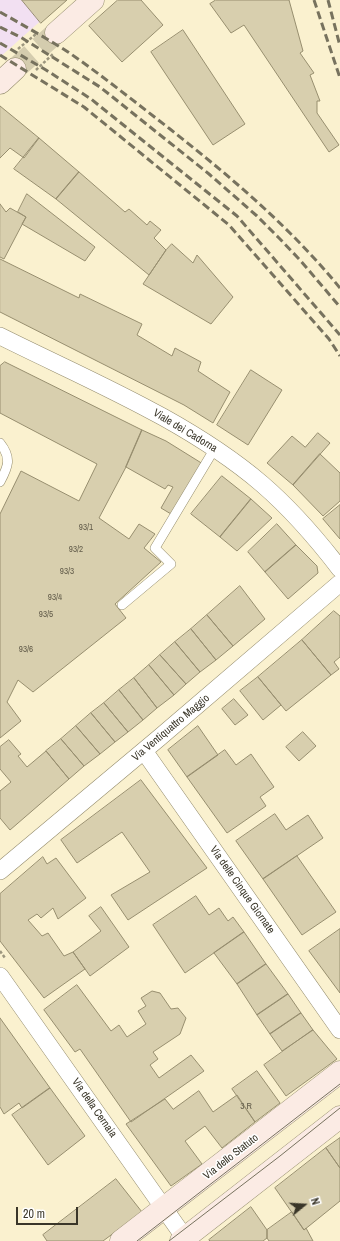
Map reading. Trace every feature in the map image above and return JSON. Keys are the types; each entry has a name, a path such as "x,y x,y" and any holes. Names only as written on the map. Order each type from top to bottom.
{"street":[{"path":"56,33 93,0"},
{"name":"Viale dei Cadorna","path":"0,336 149,410 215,448 263,485 304,526 340,569"},
{"name":"Via Ventiquattro Maggio","path":"0,871 144,751 340,583"},
{"name":"Via delle Cinque Giornate","path":"144,751 340,1030"},
{"name":"Via della Cernaia","path":"0,976 185,1240"},
{"name":"Via dello Statuto","path":"122,1241 340,1072"},
{"path":"185,1240 340,1117"}],"lane":[{"path":"0,443 8,458 8,466 0,482"},
{"path":"122,605 171,564 155,548 215,448"}],"shaded area":[{"path":"0,0 64,0 0,57"}],"building":[{"path":"22,0 67,0 41,23"},
{"path":"118,0 141,0 163,25 122,62 89,26"},
{"path":"216,0 289,0 303,51 300,53 314,73 310,75 320,101 317,101 317,113 339,145 329,152 244,25 231,33 210,4"},
{"path":"183,30 245,124 213,145 151,52"},
{"path":"0,106 39,138 24,158 10,148 0,158"},
{"path":"39,138 79,172 56,199 14,169"},
{"path":"79,172 125,212 129,209 147,225 150,221 161,230 154,238 166,250 149,275 56,199"},
{"path":"27,194 95,247 85,261 22,224 26,217 18,212"},
{"path":"0,204 6,212 10,208 26,217 4,259 0,257"},
{"path":"172,244 193,263 197,255 233,297 211,324 143,284 166,250"},
{"path":"0,259 79,298 80,294 142,324 137,335 172,356 175,348 201,362 198,371 230,392 213,423 184,405 0,312"},
{"path":"5,362 142,430 126,467 99,518 129,539 139,524 155,534 144,548 161,562 115,604 126,618 33,692 18,680 7,702 21,721 0,738 0,514 21,471 79,501 97,464 0,413 0,366"},
{"path":"251,370 282,390 248,445 217,425"},
{"path":"142,430 166,441 203,464 171,514 161,508 173,487 168,485 165,489 126,467"},
{"path":"318,433 330,443 293,485 267,463 292,436 305,447"},
{"path":"320,454 340,473 340,501 323,516 293,485"},
{"path":"222,476 251,499 220,537 191,514"},
{"path":"251,499 272,518 237,551 220,537"},
{"path":"340,505 340,539 323,519"},
{"path":"277,524 296,545 265,572 248,552"},
{"path":"296,545 317,566 318,573 288,599 265,572"},
{"path":"240,586 265,619 233,646 207,615"},
{"path":"334,611 340,616 340,657 334,662 339,669 331,675 302,640"},
{"path":"207,615 233,646 216,660 191,629"},
{"path":"191,629 216,660 200,672 175,642"},
{"path":"302,640 331,675 286,711 258,677"},
{"path":"175,642 200,672 186,684 160,655"},
{"path":"160,655 186,684 174,695 149,665"},
{"path":"149,665 174,695 157,708 134,678"},
{"path":"258,677 281,705 263,720 240,691"},
{"path":"134,678 157,708 143,720 119,690"},
{"path":"119,690 143,720 128,732 104,703"},
{"path":"234,699 248,715 235,725 222,709"},
{"path":"104,703 128,732 115,742 91,713"},
{"path":"91,713 115,742 100,754 76,726"},
{"path":"76,726 100,754 84,766 61,739"},
{"path":"198,726 218,755 187,777 168,750"},
{"path":"303,732 316,746 299,761 286,747"},
{"path":"61,739 84,766 69,779 46,751"},
{"path":"9,740 21,754 18,756 27,767 46,751 69,779 10,830 0,818 0,791 11,782 0,769 0,747"},
{"path":"225,750 236,765 251,754 274,787 260,797 266,806 227,833 187,777"},
{"path":"141,780 207,868 128,920 111,895 150,872 122,832 77,863 61,840"},
{"path":"275,814 286,830 308,815 323,838 263,879 236,841"},
{"path":"297,856 336,912 302,935 263,879"},
{"path":"43,857 47,864 56,858 86,898 58,919 53,908 41,918 37,914 28,920 42,936 48,933 64,956 73,952 85,969 44,998 0,941 0,894"},
{"path":"196,896 209,915 219,908 228,921 233,917 244,932 185,973 153,925"},
{"path":"101,907 129,947 90,976 73,952 101,931 89,916"},
{"path":"340,929 340,993 309,951"},
{"path":"244,932 266,964 237,984 214,953"},
{"path":"266,964 288,994 257,1015 237,984"},
{"path":"77,985 111,1031 119,1025 127,1037 146,1024 138,1011 146,1006 141,998 152,991 160,993 171,1009 178,1008 186,1018 180,1034 153,1052 158,1059 150,1065 159,1078 191,1055 204,1071 131,1122 80,1049 75,1052 44,1010"},
{"path":"288,994 301,1013 270,1034 257,1015"},
{"path":"301,1013 313,1030 282,1051 270,1034"},
{"path":"0,1018 50,1088 22,1108 19,1103 4,1114 0,1107"},
{"path":"313,1030 337,1059 286,1096 264,1065"},
{"path":"257,1071 280,1103 255,1122 232,1089"},
{"path":"50,1088 85,1136 48,1165 12,1115"},
{"path":"199,1091 213,1112 237,1095 255,1122 222,1148 205,1126 185,1141 202,1164 171,1186 126,1124 165,1099 173,1109"},
{"path":"340,1138 340,1168 326,1148"},
{"path":"326,1148 340,1168 340,1201 304,1230 275,1188"},
{"path":"116,1179 142,1212 103,1241 47,1241 43,1235"},
{"path":"251,1207 267,1230 267,1238 263,1241 209,1240"},
{"path":"292,1212 304,1230 306,1228 313,1241 269,1241 267,1238 267,1230"}],"tunnel":[{"path":"15,69 56,33"}],"tram line":[{"path":"137,1241 340,1084"},
{"path":"169,1241 340,1108"}],"railway":[{"path":"314,0 340,78"},
{"path":"328,0 340,46"},
{"path":"0,12 81,61 193,147 260,204 281,224 340,288"},
{"path":"0,27 22,38 100,87 209,174 257,216 279,238 340,307"},
{"path":"0,43 91,99 237,216 340,335"},
{"path":"0,55 84,107 229,225 329,339 340,356"}]}
